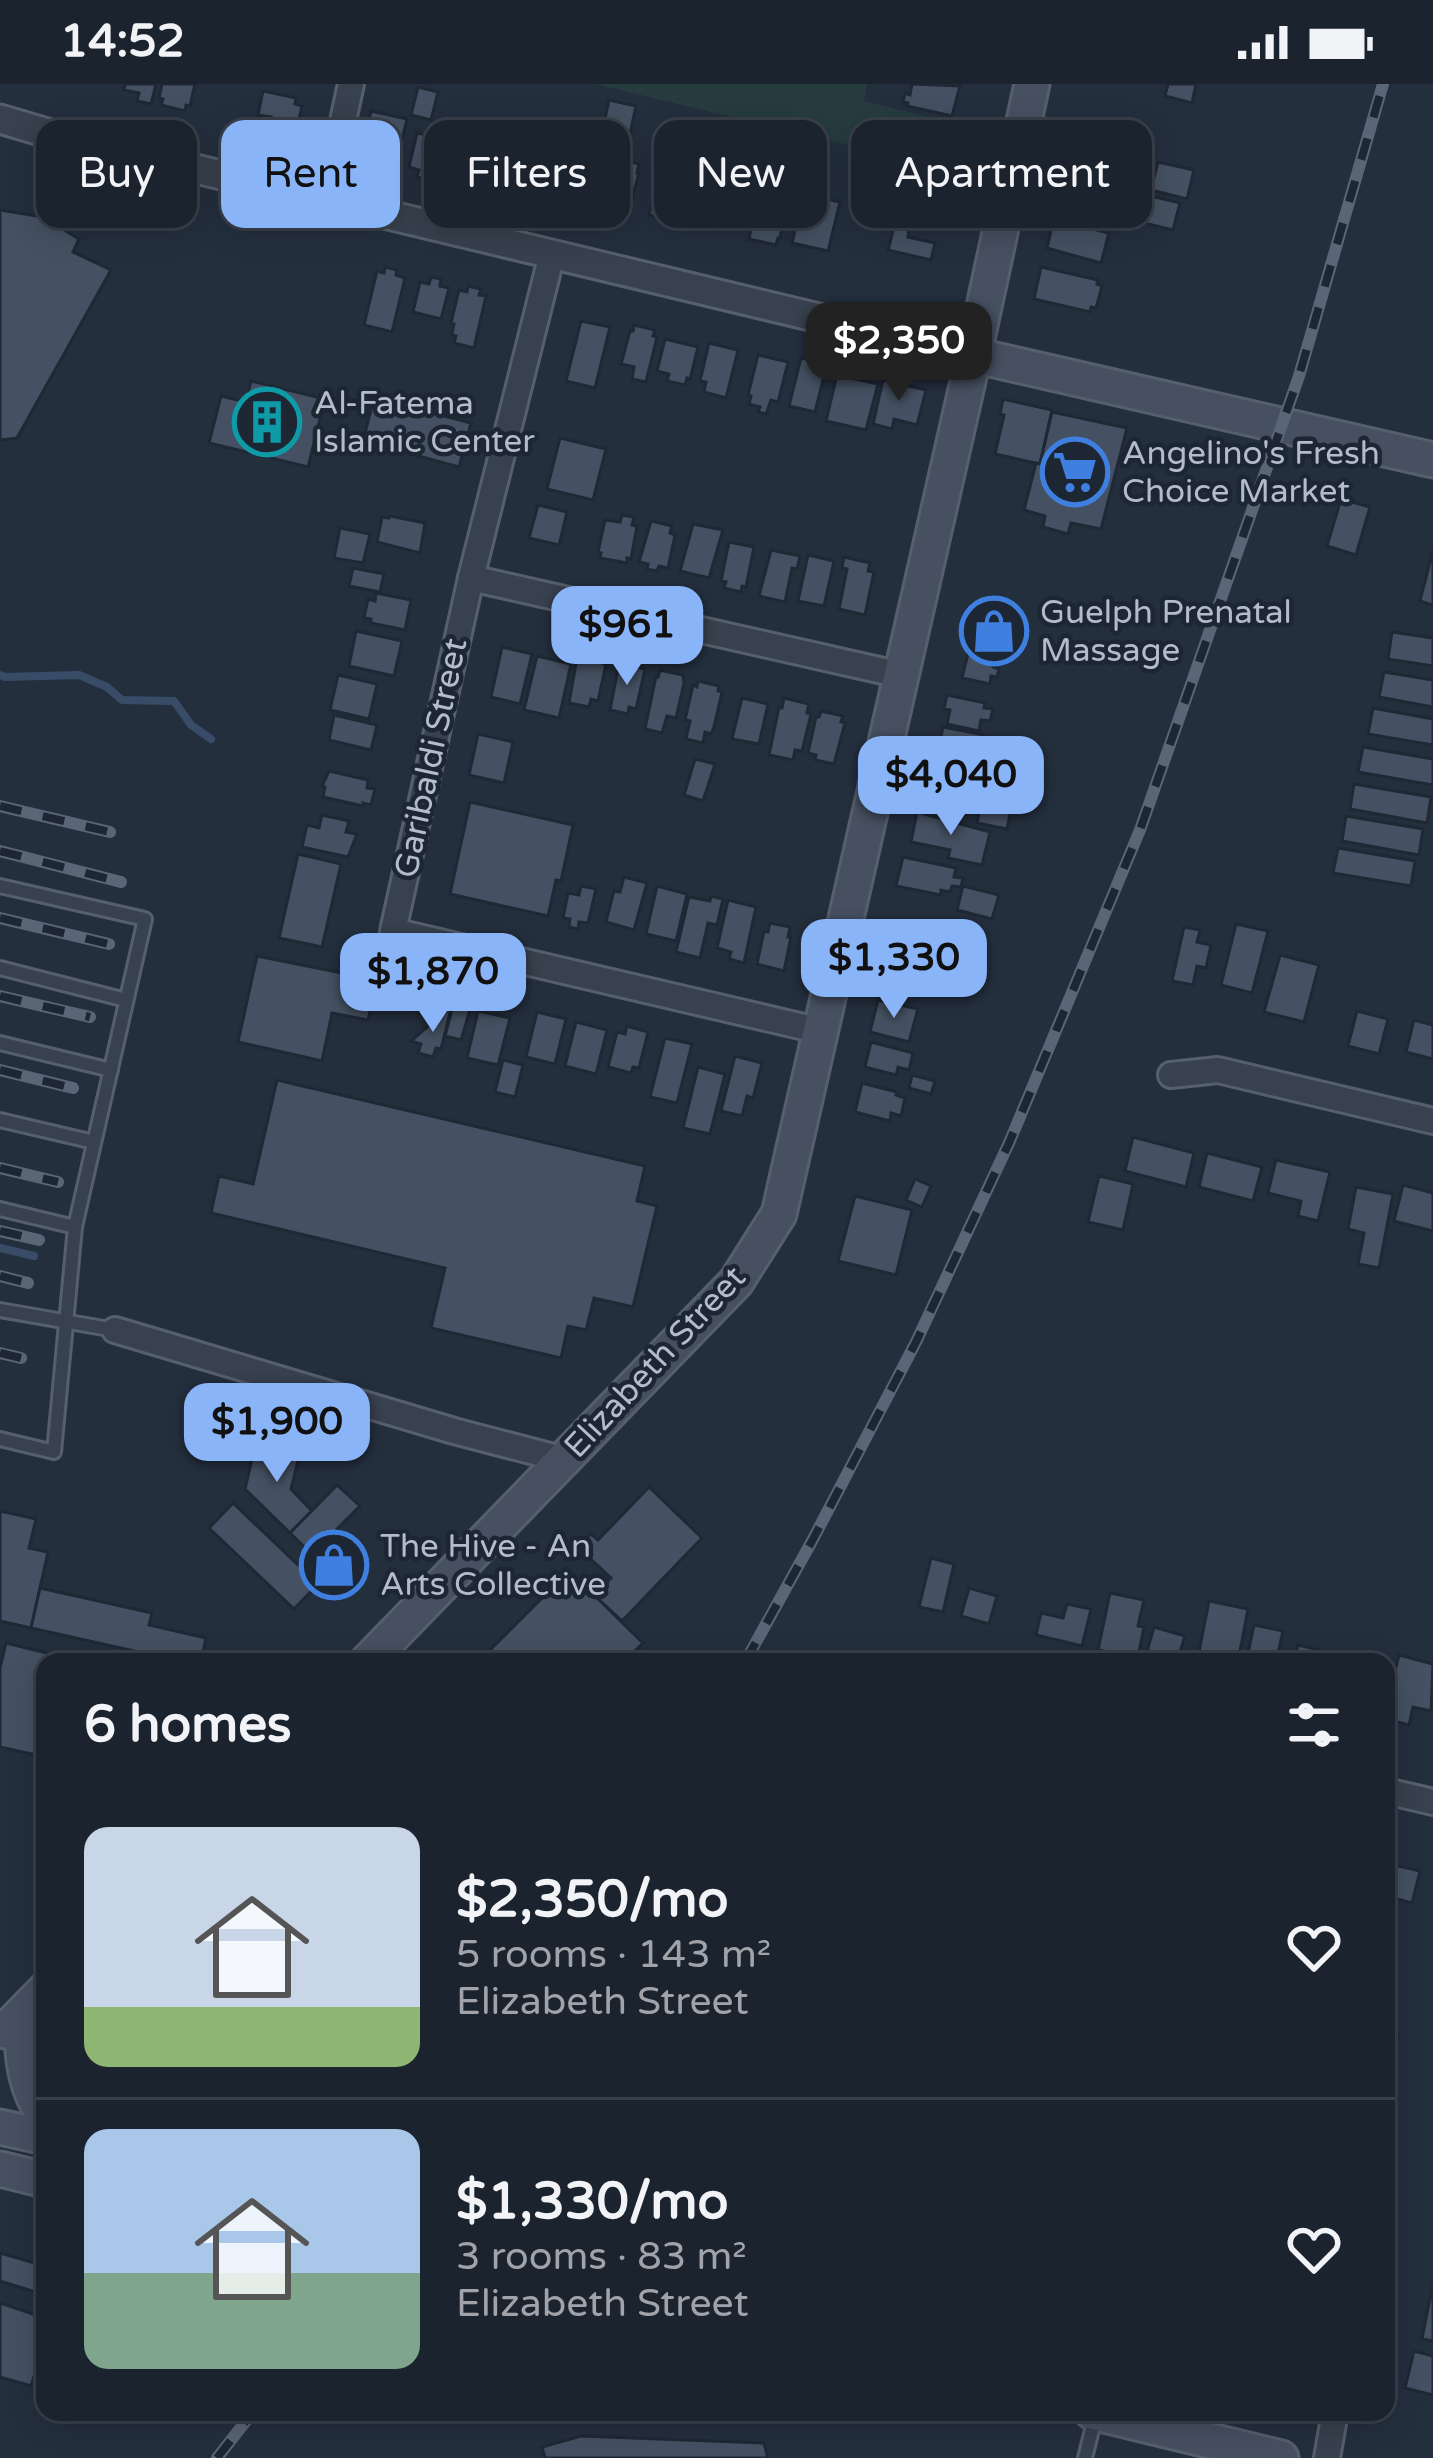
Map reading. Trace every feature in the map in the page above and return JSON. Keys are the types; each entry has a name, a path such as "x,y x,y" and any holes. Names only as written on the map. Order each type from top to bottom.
{"main road":[{"name":"Elizabeth Street","path":"376,1653 736,1282 779,1214 1032,84"},
{"path":"974,356 1422,458"},
{"path":"36,1999 10,2026 36,2104"},
{"path":"0,2127 36,2136"},
{"path":"0,2169 36,2178"},
{"path":"1131,2421 1281,2458"}],"street":[{"path":"343,120 351,84"},
{"path":"0,119 221,175"},
{"path":"400,218 974,356"},
{"path":"552,254 471,578 901,675"},
{"name":"Garibaldi Street","path":"471,578 393,931 821,1031"},
{"path":"1171,1075 1218,1070 1433,1120"},
{"path":"115,1330 565,1460"},
{"path":"1395,1793 1433,1802"},
{"path":"1327,2458 1333,2421"}],"lane":[{"path":"0,886 145,919 75,1227 54,1452 0,1439"},
{"path":"0,968 127,1000"},
{"path":"0,1043 111,1070"},
{"path":"0,1120 94,1142"},
{"path":"0,1209 75,1227"},
{"path":"0,1310 115,1330"},
{"path":"1085,2458 1093,2421"}],"green space":[{"path":"595,84 867,84 864,101 941,120 851,120 851,146 827,140 827,120 745,120"}],"building":[{"path":"125,84 156,84 151,104 137,101 139,93 124,90"},
{"path":"162,84 195,84 190,106 185,111 161,105"},
{"path":"912,84 960,86 952,116 907,106 905,93 910,95"},
{"path":"1168,84 1196,84 1192,103 1165,96"},
{"path":"418,87 438,92 431,120 411,115"},
{"path":"263,91 296,98 295,104 302,106 299,120 258,115"},
{"path":"609,100 636,106 630,134 630,120 605,120"},
{"path":"371,111 407,119 400,148 400,120 369,120"},
{"path":"417,133 424,135 424,179 417,177 419,170 409,167"},
{"path":"630,162 639,164 630,205"},
{"path":"1158,162 1194,170 1187,199 1152,190"},
{"path":"1152,196 1180,203 1173,230 1152,225"},
{"path":"827,199 840,202 828,251 792,243 796,228 827,228"},
{"path":"0,210 36,216 36,228 61,228 79,239 73,252 111,270 17,438 0,440"},
{"path":"751,228 782,228 776,245 749,239"},
{"path":"894,228 935,243 931,260 888,250"},
{"path":"1052,228 1109,233 1101,263 1047,248"},
{"path":"385,267 405,278 392,332 364,325 377,271 384,273"},
{"path":"1041,267 1098,280 1102,286 1096,308 1091,307 1090,312 1034,299"},
{"path":"431,277 449,288 441,319 413,312 420,282 429,284"},
{"path":"468,286 481,289 479,295 486,296 474,348 454,343 456,336 452,335 459,290 467,292"},
{"path":"581,321 610,327 595,388 566,381"},
{"path":"634,325 655,330 657,337 646,382 632,379 634,367 621,364"},
{"path":"665,339 698,347 685,385 667,381 669,374 657,371"},
{"path":"709,343 738,350 726,398 704,392 706,382 700,381"},
{"path":"758,355 788,362 778,402 771,400 766,414 749,404"},
{"path":"801,358 827,364 815,412 789,406"},
{"path":"837,375 878,384 866,430 826,421"},
{"path":"883,380 926,390 917,425 894,419 892,429 873,424"},
{"name":"Al-Fatema Islamic Center","path":"251,381 325,399 308,467 209,443 221,396 246,402"},
{"path":"374,398 471,423 459,467 363,441"},
{"path":"1003,399 1052,410 1040,464 995,454"},
{"name":"Angelino's Fresh Choice Market","path":"1052,412 1127,428 1101,529 1071,523 1068,534 1043,527 1045,516 1024,510"},
{"path":"560,438 606,449 593,500 547,489"},
{"path":"1341,499 1370,507 1356,555 1327,546"},
{"path":"538,505 567,512 559,545 529,538"},
{"path":"622,515 634,517 632,525 637,526 631,559 627,563 600,558 605,520 620,522"},
{"path":"382,517 425,523 420,553 377,542"},
{"path":"651,521 672,526 670,533 675,535 668,568 659,566 657,571 639,562"},
{"path":"693,524 723,530 709,578 680,571"},
{"path":"340,528 370,534 363,563 334,558"},
{"path":"729,542 754,547 741,592 724,588 726,582 721,581"},
{"path":"771,550 800,556 797,569 792,568 785,602 759,596"},
{"path":"1433,550 1433,605 1420,601"},
{"path":"808,555 834,561 824,606 798,601"},
{"path":"844,557 870,563 868,571 874,572 865,615 839,609 847,569 842,568"},
{"path":"353,568 384,574 380,592 349,586"},
{"path":"376,593 411,600 405,630 364,618 368,599 375,601"},
{"path":"965,612 1012,620 1006,647 961,633"},
{"path":"356,631 402,641 394,676 349,666"},
{"path":"1392,632 1433,638 1433,666 1388,659"},
{"path":"502,647 532,654 520,704 491,697"},
{"path":"584,649 605,653 602,663 606,664 598,701 591,699 589,707 569,703 577,658"},
{"path":"969,650 996,655 993,667 999,669 990,684 962,678"},
{"path":"537,656 571,664 559,718 524,710"},
{"path":"619,663 645,669 636,709 629,707 628,714 610,710"},
{"path":"660,670 683,675 684,683 676,718 667,716 662,733 645,729"},
{"path":"1384,672 1433,680 1433,707 1379,697"},
{"path":"338,675 377,684 369,719 330,710"},
{"path":"698,681 719,686 722,692 714,727 711,734 705,732 703,743 686,739 690,721 685,720"},
{"path":"947,695 985,703 984,708 993,709 990,721 981,720 979,731 947,724"},
{"path":"742,698 768,704 759,744 732,739"},
{"path":"784,698 809,704 807,713 811,714 802,751 795,750 793,760 769,755"},
{"path":"1373,708 1433,719 1433,745 1368,734"},
{"path":"821,711 843,716 845,723 834,764 815,760 816,755 808,753"},
{"path":"334,715 377,725 371,750 329,740"},
{"path":"943,727 984,735 982,741 996,744 991,769 936,759"},
{"path":"478,734 513,742 504,783 469,775"},
{"path":"1363,747 1433,759 1433,785 1358,772"},
{"path":"695,759 715,764 703,801 684,795"},
{"path":"329,771 368,780 367,788 375,789 371,805 323,797"},
{"path":"936,774 970,781 969,786 976,788 972,805 965,804 964,809 930,801 931,795 923,794 927,777"},
{"path":"1354,784 1431,797 1427,823 1350,809"},
{"path":"982,798 1012,805 1007,829 977,823"},
{"path":"470,802 573,825 548,916 450,894"},
{"path":"917,812 990,832 982,865 948,858 950,850 911,842"},
{"path":"322,815 349,821 346,832 357,834 348,857 302,847 307,825 319,828"},
{"path":"1346,816 1423,829 1419,855 1342,841"},
{"path":"1338,848 1415,861 1411,886 1333,873"},
{"path":"298,854 341,864 322,947 279,938"},
{"path":"903,857 956,868 954,877 963,878 961,887 941,890 941,895 896,886"},
{"path":"624,877 647,883 634,930 606,922 614,891 620,892"},
{"path":"581,886 596,889 588,923 579,922 578,929 569,927 570,919 563,918 568,893 579,895"},
{"path":"657,886 687,894 676,941 646,934"},
{"path":"963,886 999,895 992,919 957,910"},
{"path":"711,896 723,899 717,925 708,923 700,958 676,952 689,897 710,901"},
{"path":"728,900 756,907 744,963 729,959 731,952 717,948"},
{"path":"770,923 790,927 784,971 757,964"},
{"path":"1236,924 1268,931 1252,993 1221,985"},
{"path":"1184,927 1200,930 1197,942 1211,945 1206,968 1197,966 1193,985 1172,981"},
{"path":"1280,955 1319,965 1304,1022 1264,1012"},
{"path":"257,956 377,980 368,1020 332,1013 322,1061 238,1042"},
{"path":"884,961 924,967 923,973 930,975 926,991 919,989 917,994 885,986 886,981 879,980"},
{"path":"878,1000 918,1009 909,1042 870,1032"},
{"path":"452,1005 441,1049 436,1048 433,1057 418,1053 421,1044 411,1041"},
{"path":"453,1006 470,1010 461,1040 445,1036"},
{"path":"478,1011 510,1018 498,1065 467,1058"},
{"path":"1357,1011 1388,1019 1379,1054 1348,1046"},
{"path":"537,1012 566,1019 555,1064 526,1057"},
{"path":"1414,1020 1433,1025 1433,1059 1406,1052"},
{"path":"576,1022 607,1030 596,1074 565,1066"},
{"path":"627,1026 648,1032 639,1068 633,1067 631,1073 608,1067 617,1032 625,1034"},
{"path":"665,1038 692,1044 677,1103 650,1097"},
{"path":"871,1042 913,1053 909,1070 898,1067 896,1075 865,1067"},
{"path":"735,1056 762,1063 753,1098 747,1096 742,1116 721,1111"},
{"path":"503,1060 523,1065 515,1097 495,1092"},
{"path":"698,1067 725,1074 710,1134 683,1128"},
{"path":"912,1075 935,1081 931,1094 909,1088"},
{"path":"277,1080 645,1166 637,1201 657,1206 633,1307 594,1298 586,1330 568,1326 561,1358 431,1328 445,1268 211,1213 219,1176 253,1184"},
{"path":"862,1083 905,1098 901,1116 891,1113 890,1121 855,1112"},
{"path":"1133,1137 1194,1153 1186,1187 1125,1171"},
{"path":"1207,1153 1262,1167 1253,1201 1199,1187"},
{"path":"1276,1160 1330,1172 1318,1221 1298,1216 1301,1201 1268,1193"},
{"path":"1099,1176 1133,1184 1123,1230 1088,1222"},
{"path":"915,1179 931,1186 922,1207 906,1200"},
{"path":"1403,1185 1433,1193 1433,1231 1394,1221"},
{"path":"1356,1187 1393,1194 1379,1268 1358,1264 1364,1233 1348,1229"},
{"path":"855,1196 912,1210 896,1275 838,1261"},
{"path":"256,1442 300,1453 291,1489 312,1511 290,1533 245,1489"},
{"path":"337,1485 360,1506 337,1529 357,1549 333,1575 290,1533"},
{"path":"649,1487 702,1538 622,1621 594,1595 611,1578 578,1547 591,1534 598,1540"},
{"path":"233,1503 318,1584 294,1609 209,1528"},
{"path":"0,1511 36,1519 29,1548 48,1552 31,1628 0,1621"},
{"path":"931,1558 954,1564 943,1612 919,1607"},
{"path":"567,1573 643,1643 633,1653 487,1653"},
{"path":"40,1588 152,1613 149,1625 206,1638 203,1653 143,1653 31,1628"},
{"path":"969,1588 997,1596 989,1624 961,1616"},
{"path":"1110,1593 1144,1600 1139,1653 1098,1650"},
{"path":"1209,1601 1248,1609 1240,1653 1199,1653"},
{"path":"1067,1604 1091,1609 1082,1646 1036,1635 1041,1613 1063,1618"},
{"path":"1254,1625 1283,1631 1278,1653 1248,1653"},
{"path":"1154,1627 1185,1636 1180,1653 1147,1653"},
{"path":"6,1643 47,1653 36,1653 36,1755 0,1747 0,1668"},
{"path":"1298,1645 1333,1653 1296,1653"},
{"path":"1399,1655 1433,1664 1431,1711 1413,1707 1409,1725 1395,1721"},
{"path":"1395,1865 1420,1871 1412,1903 1395,1898"},
{"path":"0,2253 36,2263 36,2292 0,2281"},
{"path":"1433,2282 1433,2341 1422,2339"},
{"path":"0,2303 36,2315 36,2370 31,2386 0,2377"},
{"path":"1414,2351 1433,2356 1433,2395 1405,2388"},
{"path":"581,2436 764,2443 768,2458 545,2458 542,2447"}],"waterway":[{"path":"0,675 79,675 107,687 122,700 174,701 191,725 211,739"},
{"path":"0,1248 34,1256"}],"railway":[{"path":"750,1653 916,1342 1009,1143 1140,830 1299,376 1383,84"},
{"path":"0,806 110,832"},
{"path":"0,851 121,882"},
{"path":"0,918 109,944"},
{"path":"0,996 90,1017"},
{"path":"0,1070 73,1088"},
{"path":"0,1168 58,1182"},
{"path":"0,1231 39,1240"},
{"path":"0,1276 28,1283"},
{"path":"0,1353 21,1358"},
{"path":"217,2458 246,2421"}],"place":[{"name":"Al-Fatema Islamic Center","path":"267,422"},
{"name":"Angelino's Fresh Choice Market","path":"1075,472"},
{"name":"Guelph Prenatal Massage","path":"994,631"},
{"name":"The Hive - An Arts Collective","path":"334,1565"}]}
